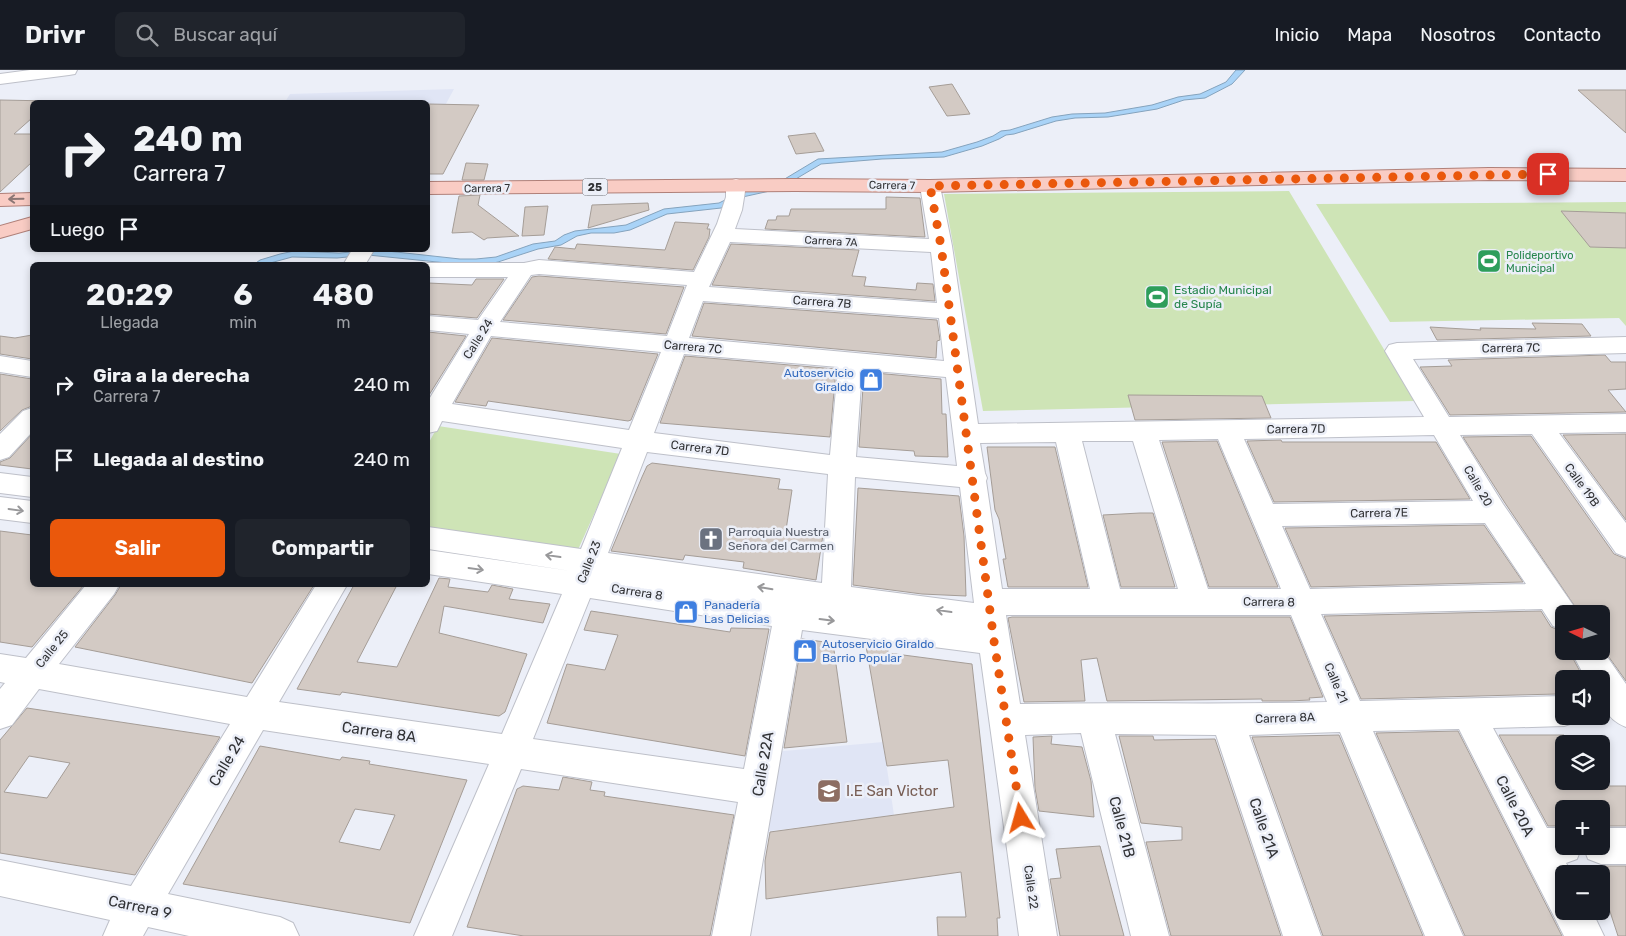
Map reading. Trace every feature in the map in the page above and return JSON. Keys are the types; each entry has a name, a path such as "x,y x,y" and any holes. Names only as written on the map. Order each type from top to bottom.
{"main road":[{"name":"Carrera 7","path":"430,188 735,196 762,185 930,186 1479,174 1626,175"},
{"path":"0,200 30,199"},
{"path":"0,232 30,224"}],"street":[{"path":"0,80 69,70"},
{"name":"Calle 22","path":"930,186 941,246 992,620 1038,936"},
{"name":"Calle 23","path":"434,936 639,441 697,286 721,235 735,196"},
{"name":"Carrera 7A","path":"721,235 941,246"},
{"name":"Carrera 7B","path":"430,270 532,268 950,310"},
{"name":"Calle 24","path":"430,415 485,327 532,268"},
{"name":"Carrera 7C","path":"430,322 958,370"},
{"name":"Carrera 7C","path":"1397,351 1626,345"},
{"name":"Calle 20","path":"1397,351 1493,512 1556,605"},
{"path":"836,596 842,466 851,360"},
{"path":"0,364 30,368"},
{"name":"Carrera 7D","path":"430,415 842,466 974,478"},
{"path":"0,450 30,419"},
{"name":"Carrera 7D","path":"966,434 1067,434 1539,425 1623,427"},
{"name":"Calle 19B","path":"1539,425 1626,545"},
{"name":"Calle 21","path":"1227,430 1444,936"},
{"path":"1143,432 1197,601"},
{"path":"1067,434 1108,602"},
{"path":"0,483 30,487"},
{"path":"0,508 30,512"},
{"name":"Carrera 7E","path":"1264,515 1493,512"},
{"name":"Carrera 8","path":"430,538 585,572 792,604 992,620 1108,602 1301,602 1555,607"},
{"name":"Carrera 8","path":"430,562 585,572"},
{"name":"Calle 25","path":"0,714 16,671 102,587"},
{"name":"Calle 24","path":"130,922 331,587"},
{"name":"Carrera 8","path":"792,604 836,596 992,620"},
{"name":"Calle 22A","path":"730,936 792,604"},
{"path":"1591,660 1619,710"},
{"name":"Carrera 8A","path":"16,671 256,714 759,788"},
{"name":"Carrera 8A","path":"1007,720 1094,718 1227,720 1555,711"},
{"name":"Calle 20A","path":"1468,713 1550,846 1555,865"},
{"name":"Calle 21B","path":"1094,718 1150,936"},
{"name":"Calle 21A","path":"1227,720 1302,936"},
{"path":"1610,846 1626,846"},
{"name":"Carrera 9","path":"0,878 130,922 280,936"},
{"path":"1576,920 1585,936"}],"shaded area":[{"path":"454,89 430,133 430,100 286,100 290,94"},
{"name":"I.E San Victor","path":"883,742 894,815 763,832 773,752"}],"green space":[{"name":"Estadio Municipal de Supía","path":"1289,191 1415,401 983,411 944,194"},
{"name":"Polideportivo Municipal","path":"1626,202 1626,326 1619,318 1390,322 1316,204"},
{"path":"438,426 621,454 577,552 430,528 430,440"}],"water":[{"path":"1236,70 1245,70 1232,84 1205,98 1184,100 1157,109 1108,117 1075,118 1056,121 1006,135 982,146 944,157 882,159 821,164 779,189 738,198 721,208 667,214 630,230 577,236 561,245 538,249 484,265 368,255 337,258 292,257 274,262 257,262 289,252 396,252 460,259 496,257 533,244 555,241 575,231 626,225 664,209 719,203 737,194 783,180 818,159 942,152 977,142 1001,131 1052,117 1105,113 1152,105 1178,97 1200,94 1226,82"}],"building":[{"path":"952,84 970,114 947,116 929,87"},
{"path":"1578,90 1626,90 1626,133"},
{"path":"0,100 30,101 30,120 14,134 30,134 30,164 0,192"},
{"path":"430,104 479,105 443,174 430,174"},
{"path":"815,133 824,151 796,154 788,136"},
{"path":"466,163 488,164 484,180 462,180"},
{"path":"480,195 478,205 519,236 487,238 484,240 472,232 452,233 459,196"},
{"path":"886,197 920,198 925,237 765,229 768,220 776,220 777,216 789,216 791,209 886,209"},
{"path":"648,203 649,210 588,228 592,205"},
{"path":"548,206 544,235 522,236 525,207"},
{"path":"1561,211 1626,213 1626,248 1590,247"},
{"path":"675,222 709,224 707,229 710,229 709,237 693,270 548,259 555,247 575,249 577,244 665,250"},
{"path":"731,244 859,250 852,276 866,277 864,286 916,290 917,283 933,284 935,301 712,285"},
{"path":"532,277 684,287 666,334 503,320"},
{"path":"476,279 504,279 477,318 430,314 430,283 472,285"},
{"path":"704,303 937,320 940,340 937,341 936,358 692,336"},
{"path":"1532,323 1582,324 1591,336 1437,340 1430,327 1481,330 1480,328 1536,329"},
{"path":"430,332 466,336 430,393"},
{"path":"30,335 30,359 0,354 0,336 15,338"},
{"path":"492,338 658,354 631,420 628,421 488,401 486,406 455,402"},
{"path":"1605,355 1611,362 1626,362 1626,389 1608,390 1626,412 1450,415 1420,367 1452,366 1448,360"},
{"path":"685,356 836,369 830,437 660,423"},
{"path":"864,372 941,379 942,414 946,414 948,457 915,456 914,451 859,447"},
{"path":"0,374 30,379 30,407 22,410 0,431"},
{"path":"1128,395 1262,396 1271,418 1135,420"},
{"path":"1626,434 1626,520 1563,435"},
{"path":"30,436 30,469 0,465 0,462 10,458"},
{"path":"1531,436 1614,554 1626,559 1626,681 1610,659 1610,605 1574,605 1463,437"},
{"path":"1281,440 1282,442 1436,442 1470,499 1274,502 1247,441"},
{"path":"1217,441 1278,587 1209,587 1162,442"},
{"path":"987,447 1055,447 1088,587 1008,587 1003,559 1006,559 999,519 995,510"},
{"path":"652,463 780,479 778,489 792,490 786,530 823,535 816,580 743,568 744,562 685,555 683,560 611,551 647,466"},
{"path":"858,488 959,496 964,536 966,596 922,594 853,585"},
{"path":"1153,513 1175,587 1121,587 1103,515"},
{"path":"1484,525 1523,582 1311,587 1285,528"},
{"path":"0,531 30,535 30,587 82,587 32,647 0,642"},
{"path":"439,578 450,579 448,587 488,592 492,585 513,589 509,599 550,604 543,623 444,606 439,633 527,654 505,712 499,716 342,692 340,695 297,689 353,587 396,587 357,662 397,667"},
{"path":"120,587 313,587 252,683 75,647"},
{"path":"591,611 730,632 731,628 769,629 745,756 547,723 567,664 605,670 618,635 584,630"},
{"path":"1541,611 1551,627 1555,629 1555,660 1574,660 1579,670 1555,670 1555,694 1361,699 1324,616"},
{"path":"1290,617 1323,697 1289,701 1262,701 1262,699 1107,701 1097,658 1081,660 1085,701 1024,702 1008,618"},
{"path":"802,639 833,643 847,742 784,748"},
{"path":"866,646 888,649 888,653 972,664 1000,918 997,918 998,936 938,936 937,917 966,917 961,872 766,899 765,861 770,832 954,807 948,760 887,766"},
{"path":"27,708 220,737 135,875 0,853 0,740","holes":["29,756 70,763 47,798 4,792"]},
{"path":"1458,731 1562,936 1465,936 1376,733"},
{"path":"1339,735 1423,936 1323,936 1252,737"},
{"path":"1499,735 1555,735 1555,790 1610,790 1610,786 1626,786 1626,826 1610,826 1610,800 1555,800 1555,826 1548,826"},
{"path":"1052,736 1051,744 1082,747 1091,781 1094,817 1039,811 1035,788 1033,737"},
{"path":"1119,736 1153,736 1154,740 1215,739 1281,936 1171,936 1146,842 1182,840 1182,827 1141,823"},
{"path":"260,746 340,760 342,757 370,761 369,764 467,780 410,923 183,884","holes":["355,809 395,815 380,850 339,842"]},
{"path":"563,777 592,782 590,790 605,792 604,796 734,815 710,936 524,936 467,927 517,789 523,786 559,790"},
{"path":"1100,846 1124,936 1060,936 1050,879 1061,878 1056,849"},
{"path":"1610,866 1626,866 1626,936 1618,936 1610,912"}],"place":[{"name":"Polideportivo Municipal","path":"1489,261"},
{"name":"Estadio Municipal de Supía","path":"1157,297"},
{"name":"Autoservicio Giraldo","path":"871,380"},
{"name":"Parroquia Nuestra Señora del Carmen","path":"711,539"},
{"name":"Panadería Las Delicias","path":"686,612"},
{"name":"Autoservicio Giraldo Barrio Popular","path":"805,651"},
{"name":"I.E San Victor","path":"829,791"}],"route":[{"path":"1021,818 994,641 974,478 966,434 941,246 930,186 1548,174"}]}
